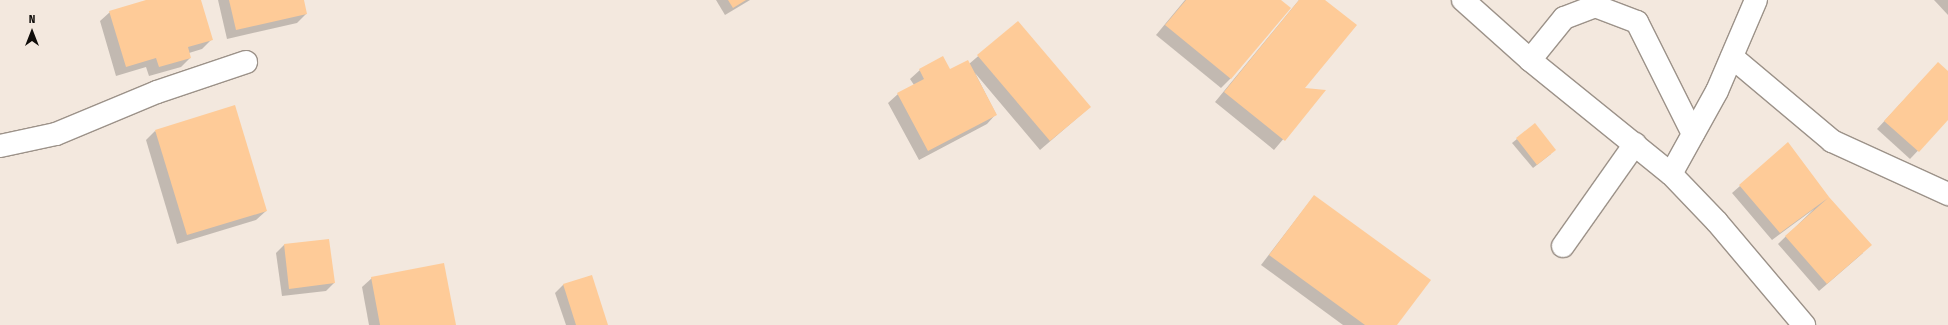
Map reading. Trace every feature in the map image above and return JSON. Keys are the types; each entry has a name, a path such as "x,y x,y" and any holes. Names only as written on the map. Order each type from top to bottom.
{"street":[{"path":"1463,0 1530,60 1671,174 1717,222 1804,325"},
{"path":"1671,174 1717,91 1756,0"},
{"path":"1530,60 1564,18 1594,6 1618,7 1637,22 1694,134"},
{"path":"1732,57 1832,141 1948,194"},
{"path":"0,146 56,134 157,92 246,62"},
{"path":"1563,246 1635,144"}],"building":[{"path":"146,0 201,0 213,40 188,47 191,58 159,67 156,58 126,67 109,11"},
{"path":"229,0 304,0 307,14 236,30"},
{"path":"728,0 746,0 733,8"},
{"path":"1186,0 1281,0 1291,8 1231,79 1165,25"},
{"path":"1299,0 1325,0 1357,25 1305,88 1326,90 1285,141 1224,92"},
{"path":"1018,21 1091,107 1050,141 977,55"},
{"path":"943,56 950,69 968,60 997,115 928,151 897,93 924,79 919,69"},
{"path":"1938,62 1948,71 1948,120 1919,152 1884,121"},
{"path":"235,105 267,211 187,235 155,130"},
{"path":"1535,123 1556,150 1537,165 1516,138"},
{"path":"1788,142 1829,197 1872,245 1827,284 1785,236 1828,198 1780,233 1739,185"},
{"path":"1314,195 1431,280 1397,325 1365,325 1269,255"},
{"path":"329,239 335,283 289,289 284,244"},
{"path":"444,263 456,325 380,325 371,277"},
{"path":"592,275 608,325 576,325 563,284"}]}
